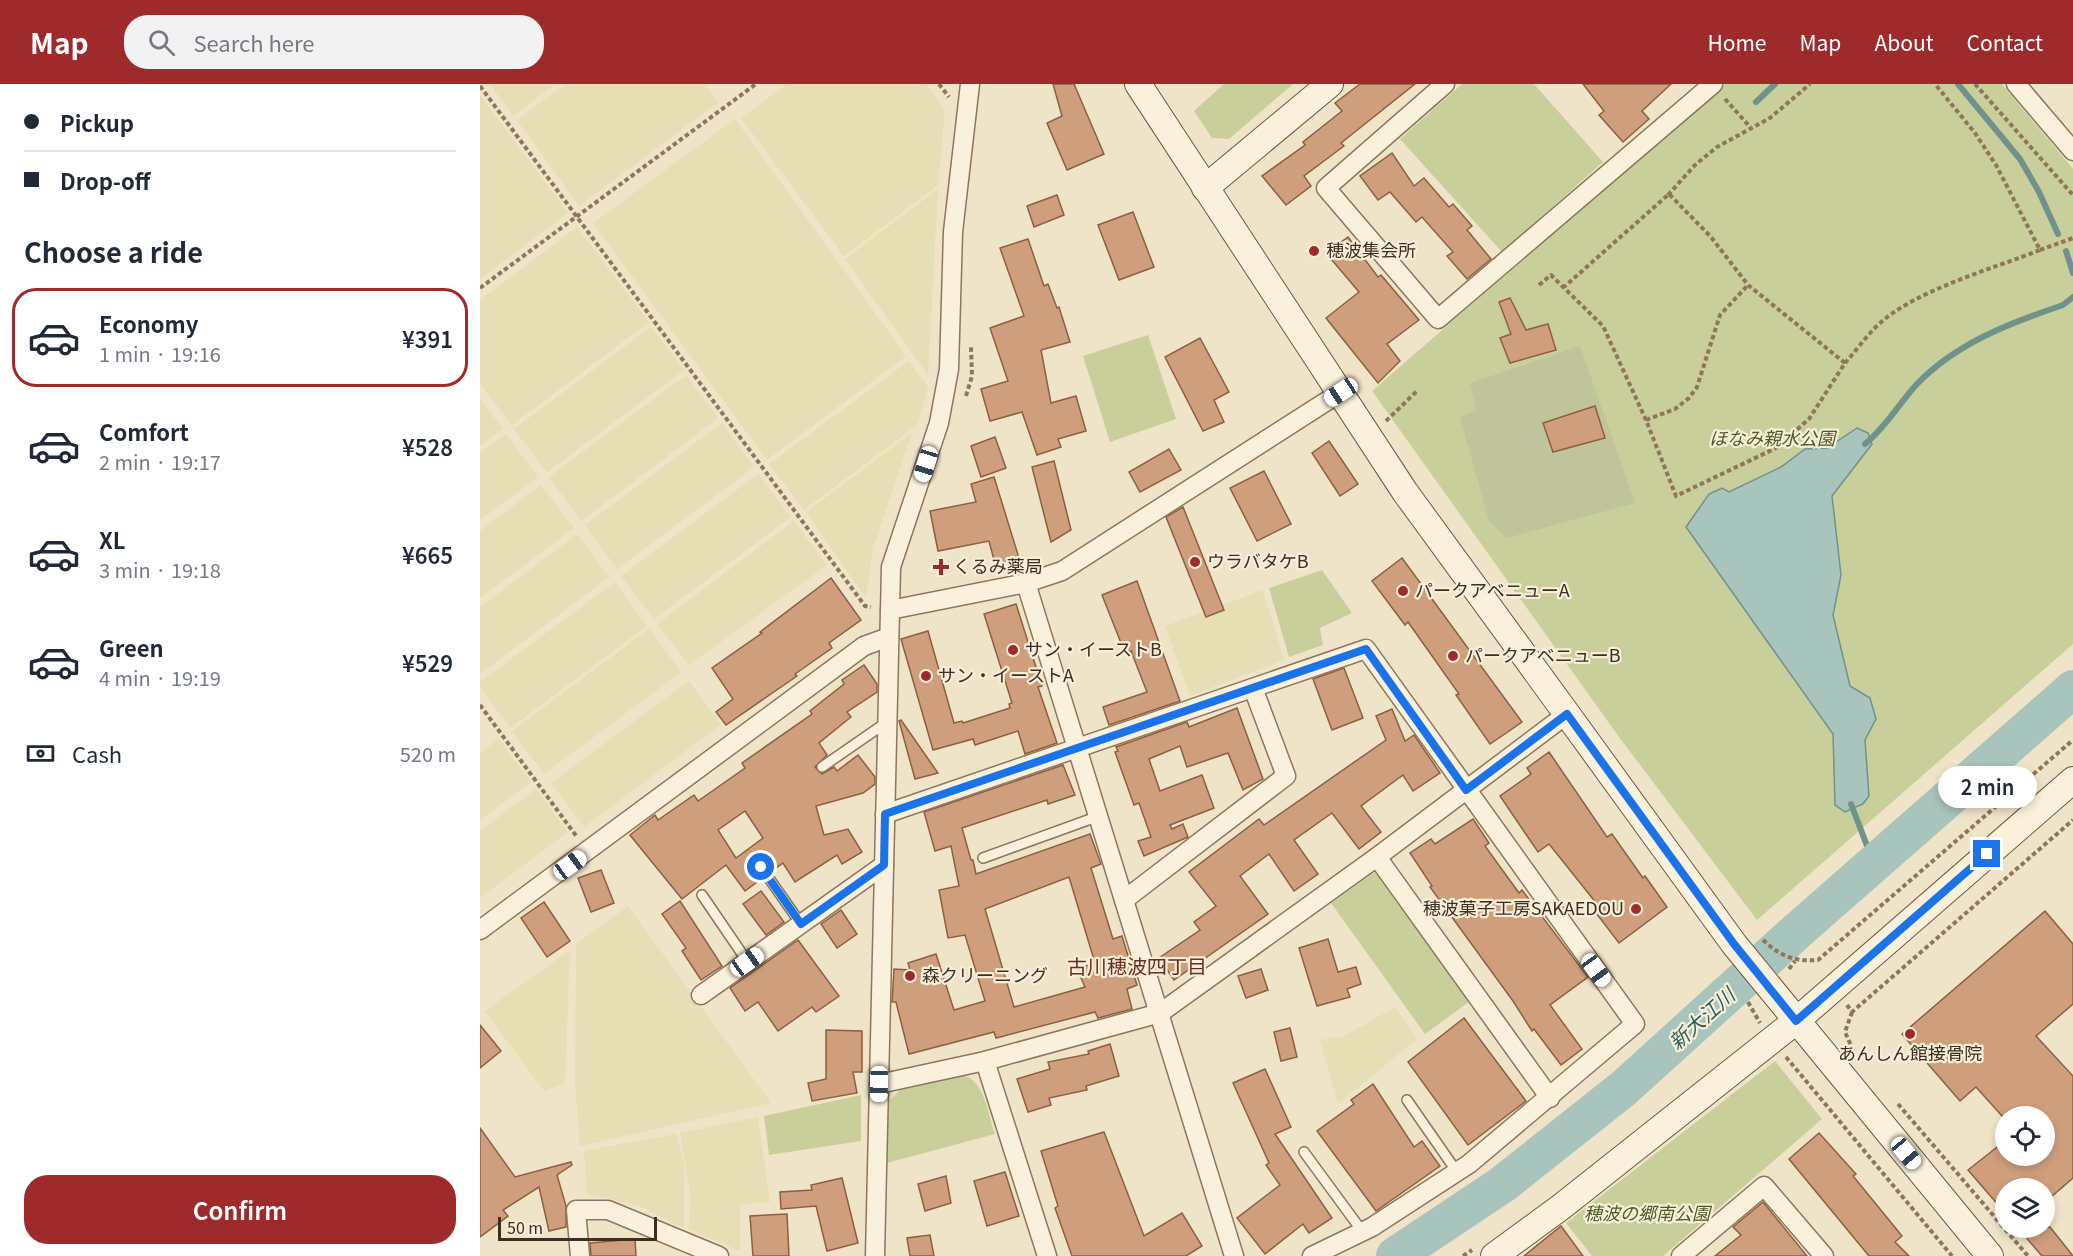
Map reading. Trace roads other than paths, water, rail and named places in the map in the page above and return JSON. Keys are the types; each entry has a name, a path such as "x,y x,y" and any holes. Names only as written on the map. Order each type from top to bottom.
{"street":[{"path":"875,1256 891,567 939,423 950,369 952,232 970,84"},
{"path":"1138,84 1405,492 1734,944 1990,1256"},
{"path":"1205,189 1330,84"},
{"path":"1446,84 1326,188 1438,319 1712,85"},
{"path":"2016,84 2073,151"},
{"path":"890,610 1026,583 1062,571 1341,392"},
{"path":"1026,583 1079,748 1234,1256"},
{"path":"480,930 864,646 889,637"},
{"path":"885,814 1366,649 1635,1024 1550,1098 1457,1172 1362,1231 1312,1256"},
{"path":"1124,900 1286,776 1253,688"},
{"path":"879,1084 985,1061 1160,1014 1377,857 1567,714"},
{"path":"1494,1256 1561,1207 1796,1021 2073,780"},
{"path":"1377,857 1550,1098"},
{"path":"700,995 884,865"},
{"path":"985,1061 1047,1256"},
{"path":"1681,1256 1764,1186 1824,1256"},
{"path":"580,1256 576,1210 608,1210 719,1256"}],"lane":[{"path":"822,767 887,722"},
{"path":"983,858 1099,816"},
{"path":"761,867 801,924"},
{"path":"702,895 747,962"},
{"path":"1407,1100 1457,1172"},
{"path":"1304,1152 1362,1231"}],"water":[{"path":"1857,428 1868,433 1872,444 1832,496 1841,575 1833,615 1850,686 1870,698 1876,719 1865,740 1869,796 1863,804 1845,812 1835,805 1833,734 1686,527 1709,494 1722,488 1729,492 1781,467 1805,449 1827,448"}],"waterway":[{"path":"1756,102 1775,84"},
{"path":"1958,84 2020,159 2039,192 2058,234"},
{"path":"2066,251 2073,273"},
{"path":"1865,444 1886,423 1916,385 1948,357 1985,336 2063,305 2073,297"},
{"name":"新大江川","path":"1395,1256 1503,1184 1624,1088 1796,932 2073,689"},
{"path":"1851,804 1874,864"}],"place":[{"name":"穂波集会所","path":"1314,251"},
{"name":"ウラバタケB","path":"1195,562"},
{"name":"くるみ薬局","path":"941,567"},
{"name":"パークアベニューA","path":"1403,591"},
{"name":"サン・イーストB","path":"1013,650"},
{"name":"パークアベニューB","path":"1453,656"},
{"name":"サン・イーストA","path":"926,676"},
{"name":"穂波菓子工房SAKAEDOU","path":"1636,909"},
{"name":"森クリーニング","path":"910,976"},
{"name":"あんしん館接骨院","path":"1910,1034"}],"district":[{"name":"古川穂波四丁目","path":"1137,967"}],"park label":[{"name":"ほなみ親水公園","path":"1772,439"},
{"name":"穂波の郷南公園","path":"1647,1214"}]}
